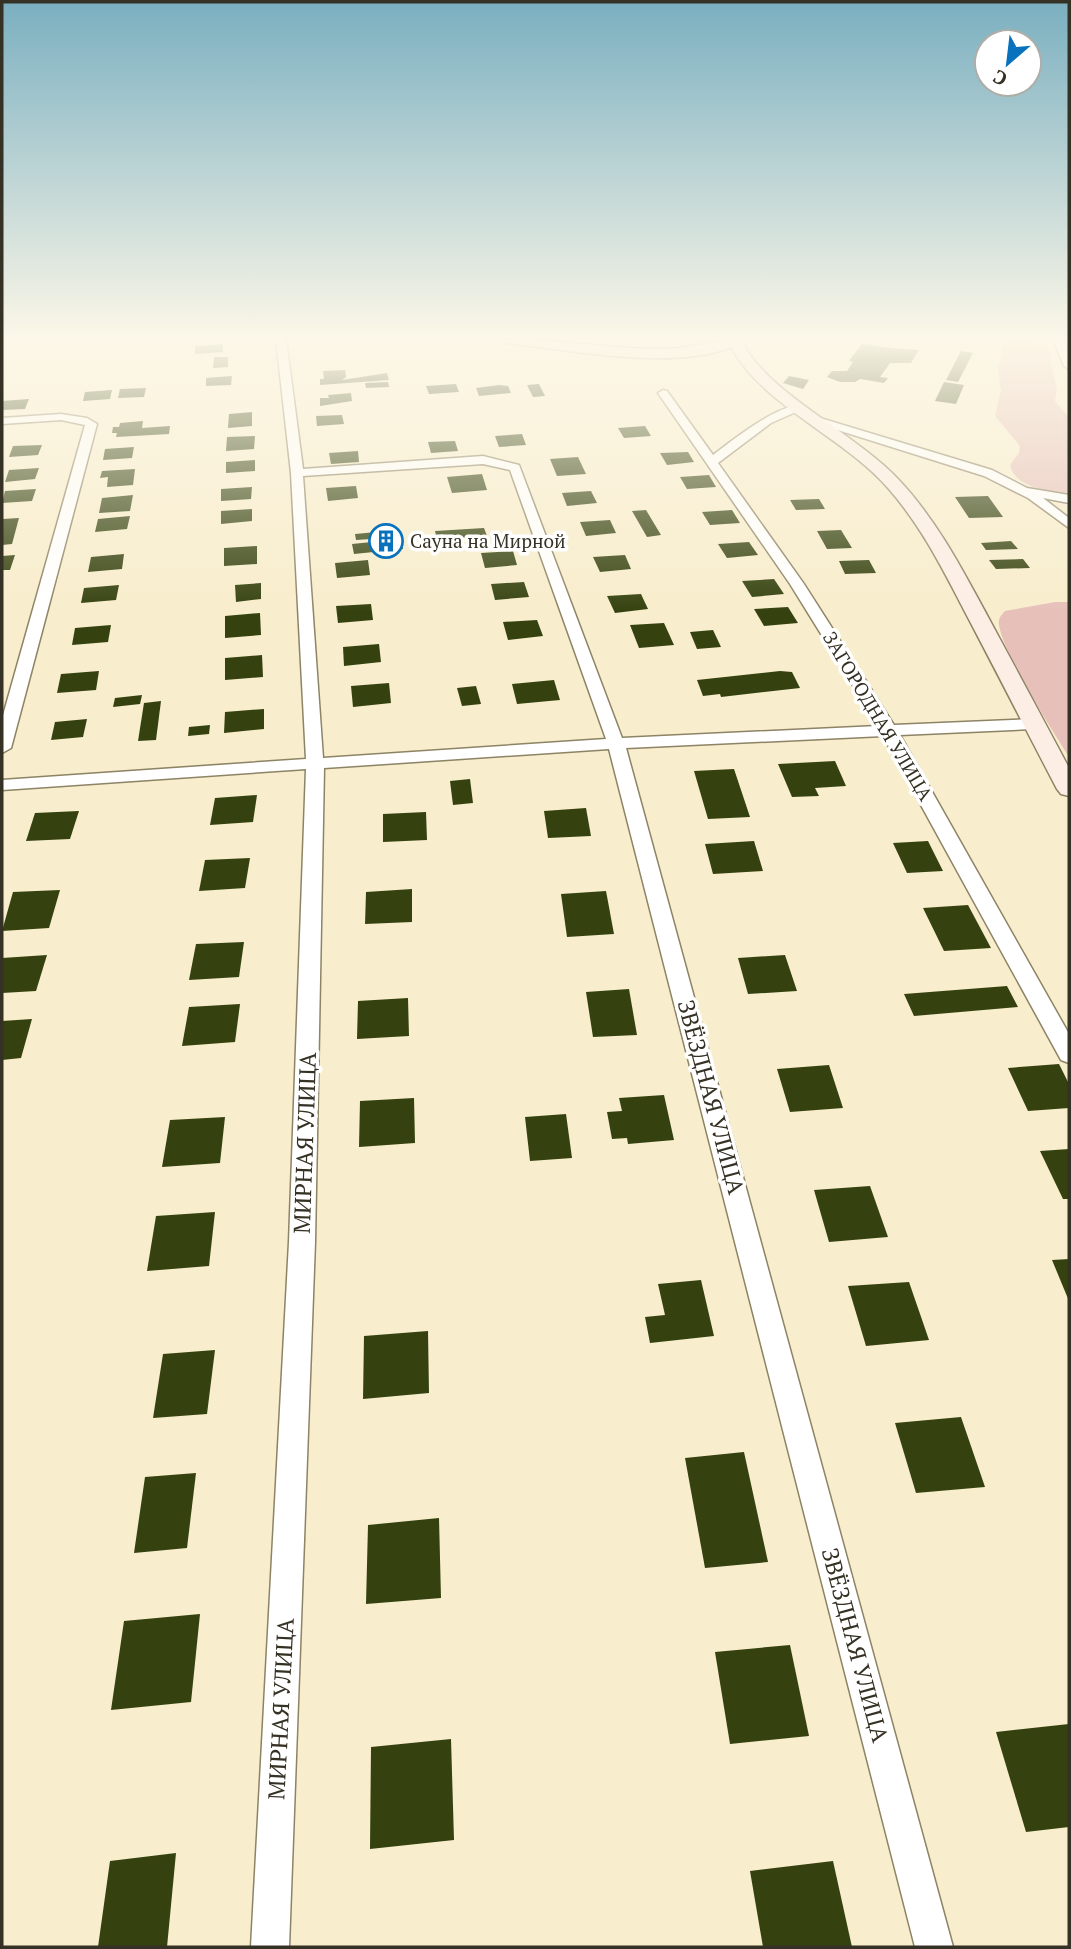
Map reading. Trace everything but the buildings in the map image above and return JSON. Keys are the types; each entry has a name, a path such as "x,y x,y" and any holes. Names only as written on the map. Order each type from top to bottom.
{"street":[{"path":"2,748 89,430"},
{"name":"МИРНАЯ УЛИЦА","path":"270,1947 302,1242 315,763 297,473 292,430"},
{"name":"ЗАГОРОДНАЯ УЛИЦА","path":"689,430 823,624 889,731 1069,1054"},
{"path":"711,461 754,430"},
{"path":"830,430 863,454 893,483 928,528 968,597 1069,789"},
{"path":"849,430 977,469 1022,489 1069,499"},
{"name":"ЗВЁЗДНАЯ УЛИЦА","path":"297,473 483,460 515,468 616,743 934,1947"},
{"path":"1022,489 1069,524"},
{"path":"2,785 616,743 1033,724"}],"shaded area":[{"path":"1007,430 1068,430 1069,493 1034,487 1019,479 1010,465 1019,453 1020,446"},
{"path":"1069,602 1069,757 1019,673 999,625 1000,617 1005,611"}],"place":[{"name":"Сауна на Мирной","path":"386,541"}]}
